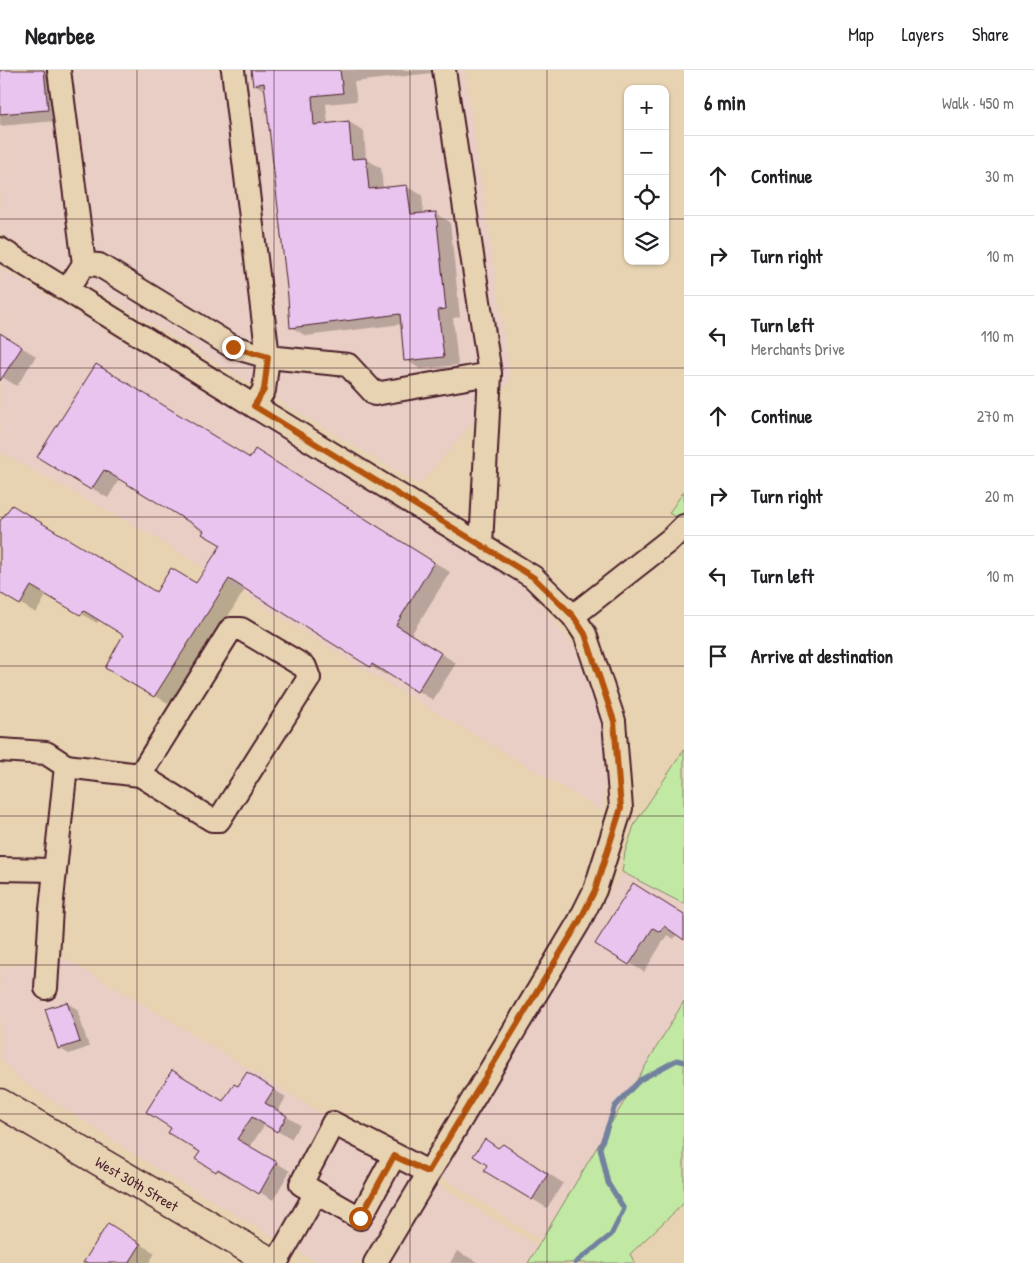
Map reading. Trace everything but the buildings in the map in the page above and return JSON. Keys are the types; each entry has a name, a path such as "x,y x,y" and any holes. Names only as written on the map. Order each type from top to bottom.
{"main road":[{"name":"West 30th Street","path":"0,1103 274,1263"}],"lane":[{"path":"58,70 84,264 67,290"},
{"path":"233,70 268,357 264,390 254,406"},
{"path":"444,70 490,374 481,545"},
{"path":"0,249 533,577 573,616 585,634 614,721 621,808 595,890 579,922 375,1263"},
{"path":"84,264 100,265 233,347 268,357 348,365 374,394 490,374"},
{"path":"573,616 671,539 684,526"},
{"path":"0,750 46,753 66,766 140,775 212,820 219,820 309,678 305,667 241,629 231,630 140,775"},
{"path":"46,988 55,870 66,766"},
{"path":"0,869 55,870"},
{"path":"394,1156 360,1218 301,1184 333,1123 428,1172"},
{"path":"274,1263 316,1193"}],"shaded area":[{"path":"0,70 465,70 511,380 419,485 0,233"},
{"path":"0,267 521,580 577,650 610,736 603,811 353,663 156,538 0,452"},
{"path":"622,872 684,904 684,1001 541,1240 438,1175"},
{"path":"64,958 143,1004 538,1246 528,1263 318,1263 154,1167 15,1076 0,1058 0,967"}],"green space":[{"path":"684,491 684,522 669,513"},
{"path":"684,750 684,904 622,872 625,852 635,823"},
{"path":"684,1001 684,1202 630,1254 635,1263 528,1263"}],"waterway":[{"path":"575,1263 611,1235 624,1209 608,1183 600,1148 615,1106 640,1080 677,1060 684,1062"}],"route":[{"path":"233,347 268,357 264,390 254,406 533,577 573,616 585,634 614,721 621,808 595,890 579,922 428,1172 394,1156 360,1218"}]}
